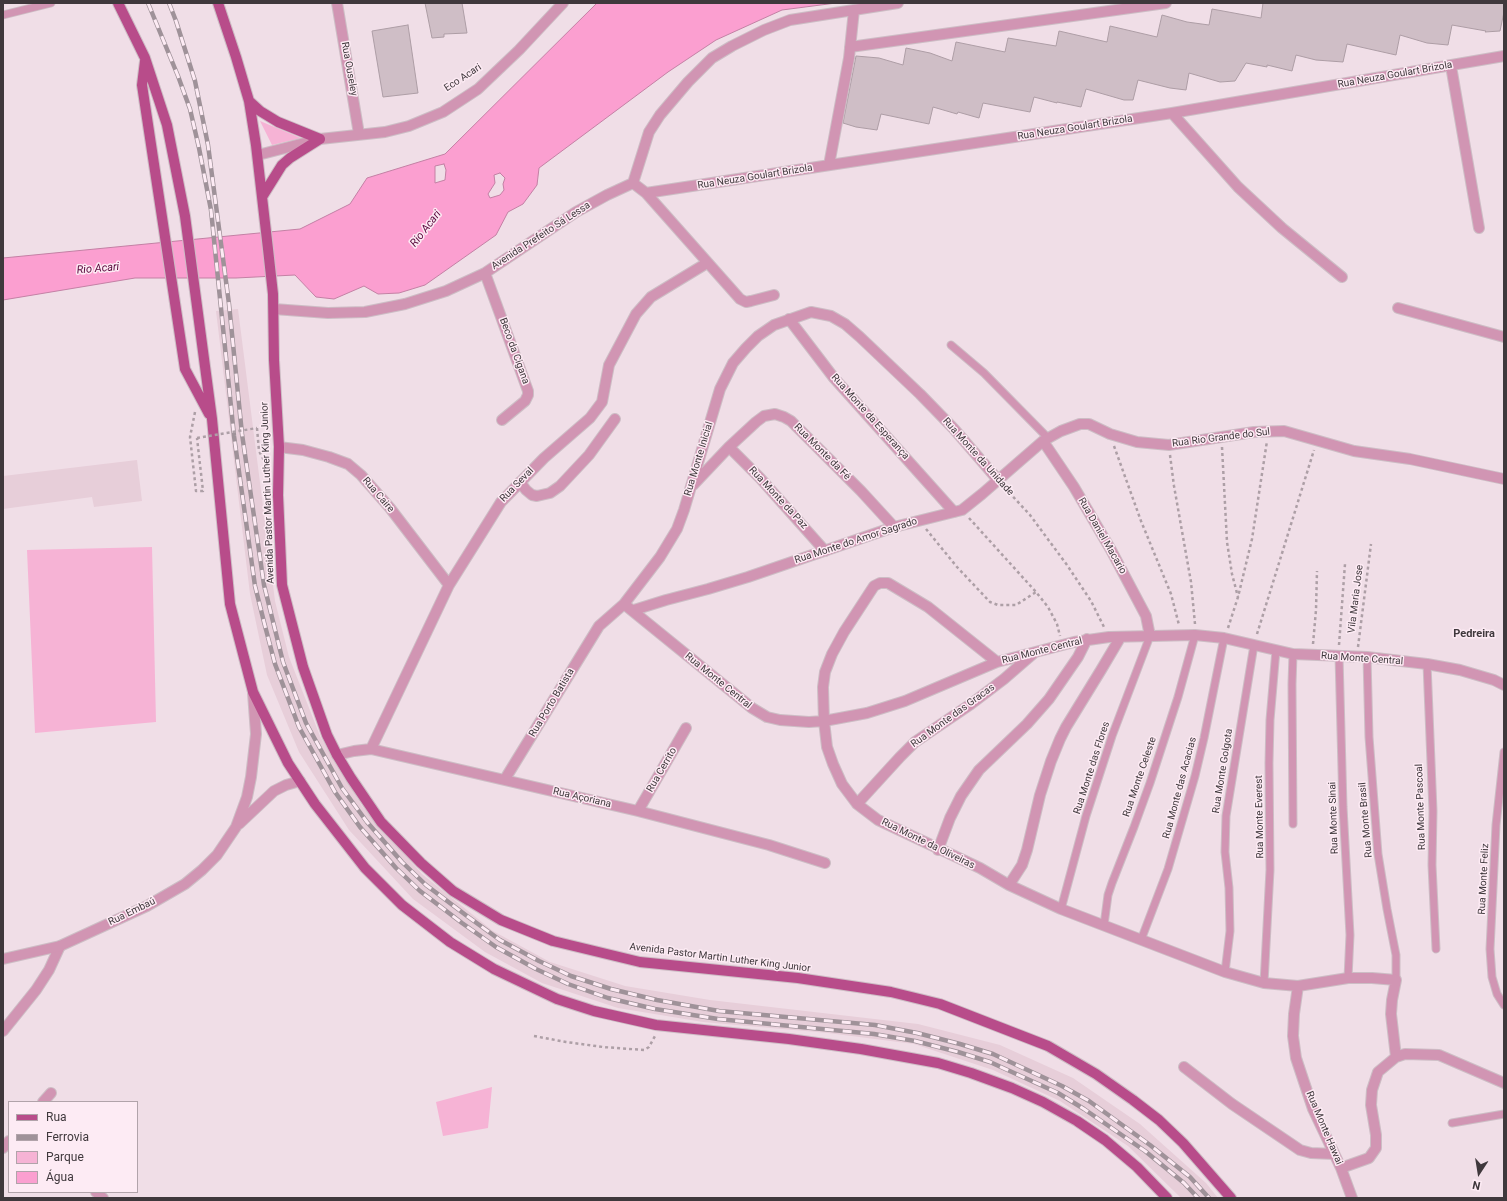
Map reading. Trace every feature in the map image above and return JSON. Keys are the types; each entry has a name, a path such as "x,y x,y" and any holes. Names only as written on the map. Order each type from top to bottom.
{"main road":[{"path":"118,3 145,58 167,126 185,216 212,419 230,604 253,692 288,763 315,804 365,868 402,905 450,942 494,969 557,999 594,1011 656,1025 789,1039 861,1049 931,1062 971,1073 1012,1088 1077,1121 1106,1140 1137,1167 1167,1198"},
{"name":"Avenida Pastor Martin Luther King Junior","path":"218,3 249,101 258,155 274,309 274,360 279,447 278,495 282,584 303,667 327,735 337,755 381,822 420,863 454,891 501,920 553,941 640,962 798,978 891,992 940,1004 1048,1046 1080,1064 1133,1100 1159,1120 1183,1143 1231,1198"},
{"path":"145,58 142,85 185,369 212,419"},
{"path":"249,101 260,111 278,122 320,139"},
{"path":"262,197 282,165 290,158 320,139"}],"street":[{"name":"Rua Ouseley","path":"337,3 359,134"},
{"path":"258,155 320,139 385,132 409,126 442,112 478,89 519,50 563,3"},
{"path":"774,294 751,301 743,300 707,263 699,251 672,224 646,193 633,184 649,132 660,115 688,82 712,58 732,46 764,30 790,20 898,3"},
{"path":"850,47 1166,3"},
{"path":"829,165 845,81 854,10"},
{"name":"Rua Neuza Goulart Brizola","path":"646,193 1172,113 1504,56"},
{"path":"1451,66 1480,228"},
{"path":"1172,113 1238,187 1288,233 1342,277"},
{"name":"Avenida Prefeito Sá Lessa","path":"274,309 328,313 365,312 405,304 446,291 485,273 576,212 607,195 633,184"},
{"name":"Rua Seval","path":"371,749 449,585 501,502 544,458 590,418 602,402 609,365 636,314 651,297 707,263"},
{"name":"Beco da Cigana","path":"485,273 528,391 525,401 502,420"},
{"path":"1398,308 1504,337"},
{"name":"Rua Monte Inicial","path":"599,626 624,604 660,557 677,529 720,389 733,363 758,336 774,325 790,318 811,312"},
{"name":"Rua Monte da Unidade","path":"811,312 830,316 845,324 860,336 920,394 998,480"},
{"name":"Rua Monte da Esperança","path":"790,318 834,378 958,511"},
{"name":"Rua Monte da Fé","path":"690,488 729,447 756,422 764,416 775,414 791,421 894,527"},
{"path":"520,482 532,495 537,496 550,493 560,486 589,455 615,419"},
{"name":"Rua Monte do Amor Sagrado","path":"634,610 748,577 894,527 958,511 1046,440 1061,431 1080,424"},
{"name":"Rua Rio Grande do Sul","path":"1080,424 1089,424 1110,434 1137,442 1169,445 1268,431 1284,431 1354,451 1410,459 1504,479"},
{"name":"Rua Daniel Macario","path":"1046,440 1111,550 1146,616 1150,636"},
{"name":"Rua Caire","path":"279,447 303,450 330,457 348,464 361,475 390,508 449,585"},
{"name":"Rua Monte da Paz","path":"729,447 775,494 825,551"},
{"name":"Rua Monte da Oliveiras","path":"997,662 928,607 888,583 880,583 874,586 844,632 832,654 825,672 823,687 824,721 827,747 842,784 858,804 878,820 938,850 980,868 1009,885 1062,909 1225,972 1264,983 1298,986 1348,978 1396,980"},
{"name":"Rua Monte Central","path":"624,604 634,610 693,661 752,708 767,717 780,720 810,722 824,721 867,713 905,701 997,662 1062,644 1087,639 1109,637 1120,638 1195,635 1224,638 1293,654 1311,656 1367,657 1427,664 1460,670 1494,680 1504,685"},
{"name":"Rua Porto Batista","path":"505,779 599,626"},
{"path":"1009,885 1022,865 1027,850 1050,760 1063,733 1120,638"},
{"path":"938,850 950,818 961,796 979,770 1027,724 1049,699 1078,657 1087,639"},
{"name":"Rua Monte das Gracas","path":"858,804 900,756 915,742 971,704 1004,679 1036,651"},
{"name":"Rua Embaú","path":"236,827 247,797 254,756 256,720 253,692"},
{"name":"Rua Cerrito","path":"638,811 686,728"},
{"name":"Rua Açoriana","path":"337,755 371,749 638,811 769,845 825,863"},
{"name":"Rua Embaú","path":"3,958 60,946 147,906 185,884 217,855 236,827 274,791 286,785 300,781"},
{"path":"3,1031 36,990 49,970 60,946"},
{"path":"1396,980 1391,1014 1396,1057"},
{"name":"Rua Monte Hawai","path":"1298,986 1293,1036 1296,1058 1313,1109 1341,1168 1352,1198"},
{"path":"1341,1168 1368,1158 1376,1148 1377,1144 1372,1105 1372,1090 1378,1072 1396,1057 1406,1054 1439,1055 1504,1083"},
{"path":"1184,1068 1232,1104 1300,1150 1311,1154 1334,1154"},
{"path":"44,1101 51,1093"}],"lane":[{"path":"3,15 51,3"},
{"name":"Rua Daniel Macario","path":"951,345 999,389 1046,440"},
{"name":"Rua Monte Celeste","path":"1104,925 1108,895 1150,783 1178,697 1195,635"},
{"name":"Rua Monte das Flores","path":"1062,909 1086,816 1112,736 1150,636"},
{"name":"Rua Monte das Acacias","path":"1141,940 1168,869 1195,776 1224,638"},
{"name":"Rua Monte Golgota","path":"1225,972 1230,931 1229,888 1225,852 1226,816 1254,645"},
{"name":"Rua Monte Everest","path":"1264,983 1270,870 1268,763 1276,650"},
{"path":"1293,654 1293,824"},
{"name":"Rua Monte Sinai","path":"1339,656 1343,808 1350,935 1348,978"},
{"name":"Rua Monte Brasil","path":"1367,657 1370,744 1378,854 1396,955 1396,980"},
{"name":"Rua Monte Pascoal","path":"1427,664 1433,811 1432,865 1436,949"},
{"name":"Rua Monte Feliz","path":"1504,752 1496,825 1490,949 1492,977 1497,994 1504,1005"},
{"path":"1452,1123 1504,1114"}],"path":[{"path":"198,394 190,437 196,491 203,491 197,438 256,428 259,451 262,458 266,464 279,474"},
{"path":"1224,638 1238,597 1258,507 1268,431"},
{"path":"1110,434 1141,521 1176,606 1181,635"},
{"path":"1222,437 1227,542 1232,574 1238,597"},
{"path":"1254,645 1316,441"},
{"path":"1169,445 1174,486 1194,602 1195,635"},
{"name":"Rua Monte da Unidade","path":"998,480 1030,515 1067,564 1091,601 1109,637"},
{"path":"958,511 1036,592 1048,607 1057,624 1062,644"},
{"path":"919,520 957,567 990,602 998,605 1016,605 1036,592"},
{"name":"Vila Maria Jose","path":"1356,657 1371,544"},
{"path":"1339,656 1340,610 1345,564"},
{"path":"1311,656 1315,625 1317,570"},
{"path":"534,1036 603,1047 644,1050 652,1043 656,1025"}],"shaded area":[{"path":"238,309 275,601 289,657 320,736 362,806 422,874 493,931 550,962 625,986 710,1000 918,1024 1000,1045 1073,1078 1140,1124 1206,1183 1218,1198 1181,1198 1128,1146 1060,1101 993,1070 914,1044 828,1033 703,1022 618,1008 542,983 485,952 413,899 349,830 299,752 267,675 250,594 216,311"},
{"path":"137,460 142,501 94,507 92,497 3,509 3,476"}],"green space":[{"path":"260,121 301,138 272,145"},
{"path":"152,547 156,722 35,733 27,550"},
{"path":"492,1087 488,1128 443,1136 436,1102"}],"water":[{"name":"Rio Acari","path":"597,3 836,3 782,10 716,40 668,72 539,168 537,185 523,204 508,212 496,235 425,285 399,293 378,294 364,286 334,299 316,297 295,275 236,278 135,278 3,300 3,258 300,229 350,204 367,178 445,154","holes":["444,164 446,170 445,180 435,183 435,166","500,173 505,178 503,184 504,190 500,195 490,198 488,194 495,183 494,175"]}],"building":[{"path":"425,3 462,3 467,33 444,34 444,37 432,38"},
{"path":"1263,3 1504,3 1504,12 1500,31 1485,32 1486,31 1452,25 1448,45 1427,43 1400,35 1396,55 1347,44 1343,62 1316,60 1296,55 1292,71 1267,65 1267,67 1246,63 1235,81 1220,82 1189,73 1186,90 1170,88 1138,80 1133,100 1124,100 1086,89 1081,107 1034,97 1030,112 983,103 979,118 958,112 957,114 933,107 929,124 881,114 877,130 856,127 843,123 856,56 879,58 903,65 906,48 930,53 952,61 956,42 1005,52 1008,38 1056,46 1059,31 1107,42 1110,26 1157,37 1162,15 1187,22 1209,25 1212,9 1261,18"},
{"path":"408,25 418,93 383,97 372,31"}],"railway":[{"path":"148,3 190,109 211,210 234,436 255,586 275,664 299,727 335,792 360,827 396,868 420,891 496,947 536,969 568,984 608,998 655,1009 718,1019 874,1034 915,1041 990,1062 1058,1093 1084,1109 1145,1151 1184,1183 1198,1198"},
{"path":"169,3 195,81 208,145 229,304 242,434 264,585 283,662 306,723 342,788 367,822 402,862 426,885 467,916 500,940 571,976 611,989 657,1000 719,1011 875,1025 917,1033 993,1054 1062,1086 1089,1101 1150,1145 1190,1177 1209,1198"}],"district":[{"name":"Pedreira","path":"1474,634"}]}
